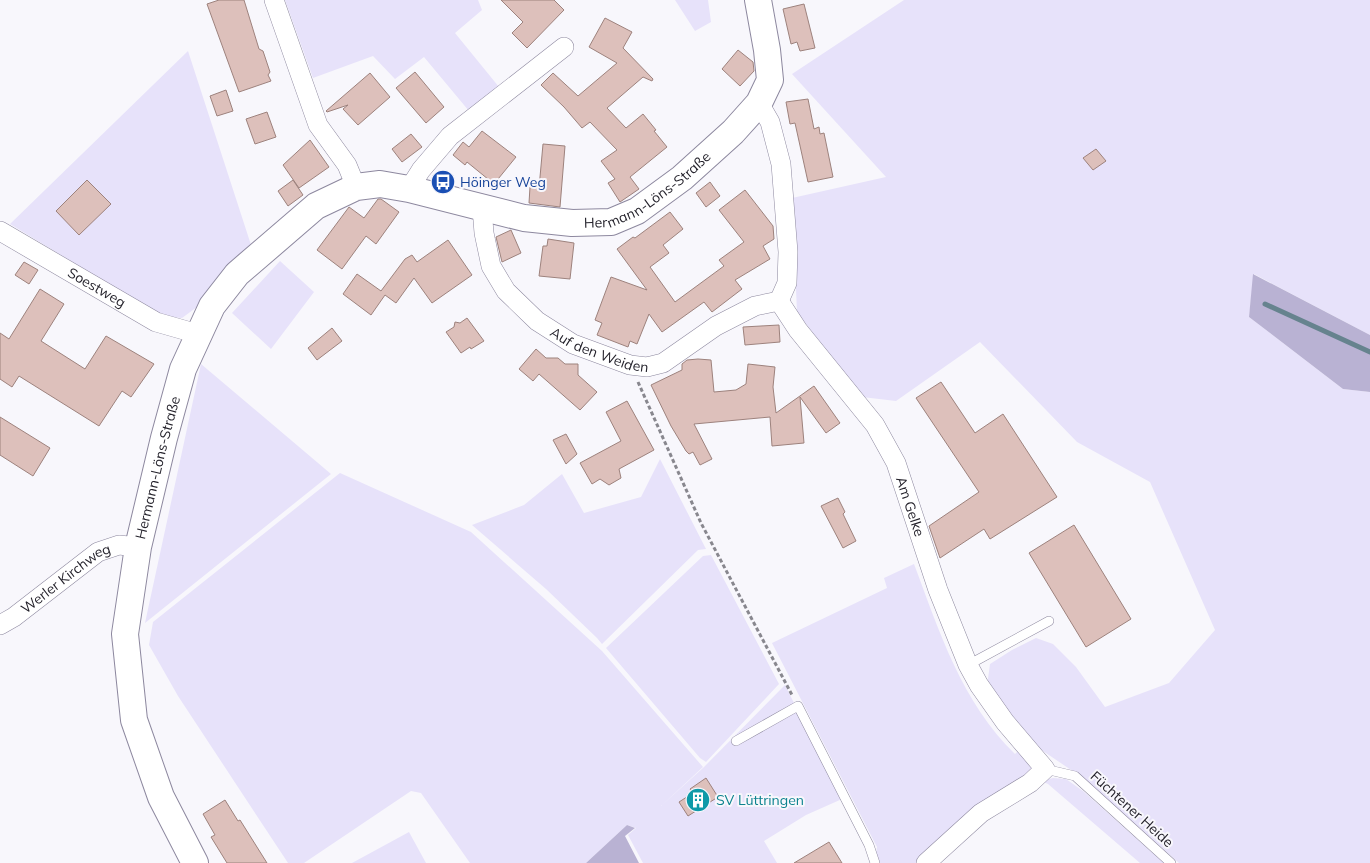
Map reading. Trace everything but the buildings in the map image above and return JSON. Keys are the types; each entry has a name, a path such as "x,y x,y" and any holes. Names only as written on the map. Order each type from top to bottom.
{"street":[{"path":"274,0 318,125 347,165 356,187"},
{"name":"Hermann-Löns-Straße","path":"195,863 160,797 134,720 125,634 138,547 164,438 180,378 212,306 237,274 316,206 356,187 380,184 409,189 524,218 572,223 611,222 637,211 682,178 733,132 759,103 770,80 758,0"},
{"path":"409,189 421,170 450,136 564,47"},
{"path":"759,103 770,122 781,164 788,252 787,283 780,301"},
{"name":"Auf den Weiden","path":"482,208 484,233 491,266 506,290 538,321 573,344 630,365 647,367 664,363 716,326 755,306 780,301"},
{"name":"Soestweg","path":"0,231 156,322 198,334"},
{"name":"Am Gelke","path":"780,301 798,330 875,425 896,463 938,590 968,665 1005,722 1045,769"},
{"name":"Werler Kirchweg","path":"0,625 14,617 98,552 119,545 138,547"},
{"path":"926,863 981,813 1030,784 1045,769"}],"lane":[{"path":"968,665 1049,621"},
{"path":"736,741 798,706 869,845 875,863"},
{"name":"Füchtener Heide","path":"1045,769 1075,776 1171,863"}],"path":[{"path":"630,365 701,522 798,706"}],"shaded area":[{"path":"285,0 478,0 482,10 455,33 499,87 469,111 424,57 395,79 373,56 313,78"},
{"path":"675,0 708,0 711,22 695,31"},
{"path":"904,0 1370,0 1370,335 1254,274 1249,317 1343,389 1370,392 1370,863 1179,863 1083,778 1037,747 987,686 990,664 1036,638 1053,644 1076,667 1105,707 1169,683 1215,630 1150,482 1077,442 980,342 896,401 862,397 797,312 792,198 886,177 792,74"},
{"path":"188,51 252,248 201,304 182,318 161,316 10,224"},
{"path":"280,261 314,292 271,349 232,313"},
{"path":"1253,274 1370,335 1370,392 1343,389 1249,317"},
{"path":"201,364 331,474 145,623"},
{"path":"660,459 706,549 698,550 602,644 546,589 472,525 524,505 562,474 584,513 641,497"},
{"path":"340,473 471,532 602,651 703,767 661,806 704,767 785,685 842,799 806,815 764,841 777,863 643,863 628,835 636,828 627,825 586,863 470,863 421,793 411,791 304,863 288,863 178,696 149,645 153,622"},
{"path":"711,555 779,684 706,762 700,758 606,648 703,556"},
{"path":"914,564 943,640 966,689 996,734 1015,754 1021,748 1032,762 1032,772 918,863 878,863 877,847 772,643 887,588 884,578"},
{"path":"1053,778 1066,779 1083,791 1164,863 1140,863 1048,784 1041,781"},
{"path":"627,825 635,828 625,836 639,863 586,863"},
{"path":"409,832 426,863 352,863"}],"waterway":[{"path":"1265,304 1370,352"}],"place":[{"name":"Höinger Weg","path":"443,182"},
{"name":"SV Lüttringen","path":"698,800"}]}
